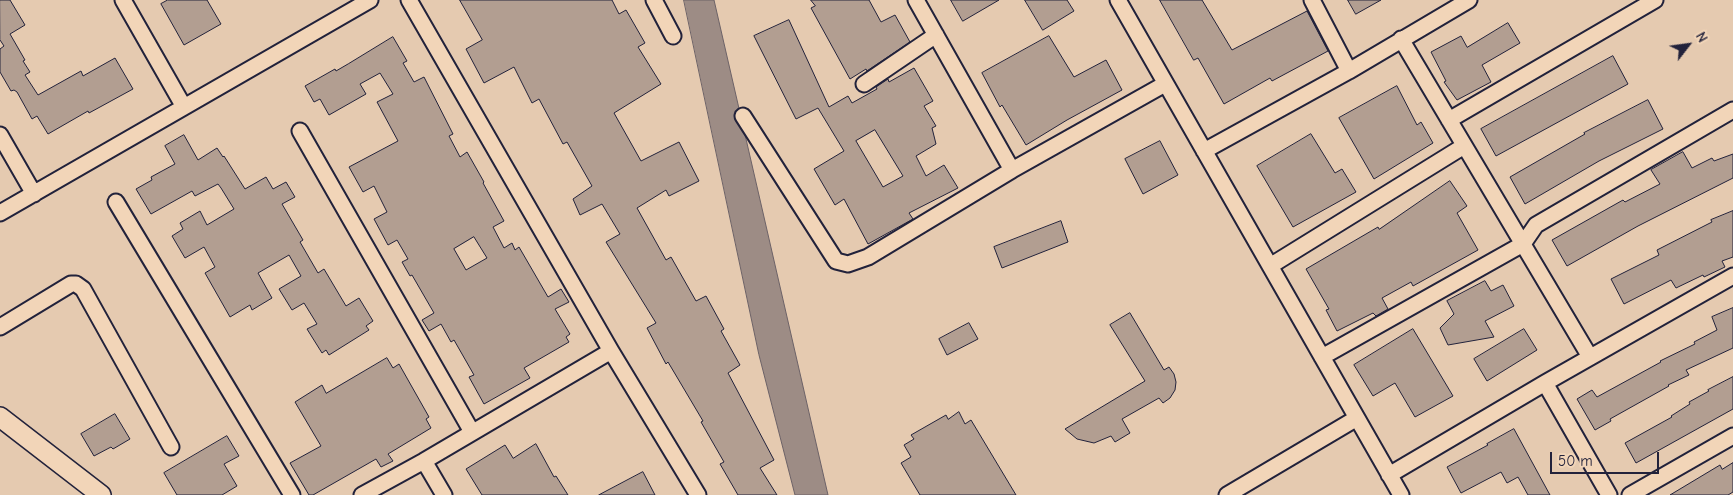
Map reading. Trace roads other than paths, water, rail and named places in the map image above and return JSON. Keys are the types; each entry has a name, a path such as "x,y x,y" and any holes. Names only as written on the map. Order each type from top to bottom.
{"street":[{"path":"123,0 184,107"},
{"path":"0,213 370,0"},
{"path":"409,0 611,351 698,495"},
{"path":"654,0 673,36"},
{"path":"916,0 1012,170"},
{"path":"1118,0 1401,495"},
{"path":"1312,0 1349,71"},
{"path":"1204,151 1349,71 1469,0"},
{"path":"1449,120 1655,0"},
{"path":"864,84 936,35"},
{"path":"1401,39 1590,358"},
{"path":"742,116 836,261 848,264 868,257 1012,170 1166,84"},
{"path":"1322,357 1523,244 1536,225 1733,110"},
{"path":"300,132 472,432"},
{"path":"0,135 34,194"},
{"path":"1270,266 1464,146"},
{"path":"116,202 292,495"},
{"path":"1389,475 1545,383 1733,276"},
{"path":"0,327 71,284 76,284 83,289 171,447"},
{"path":"362,495 424,461 611,351"},
{"path":"1545,383 1609,495"},
{"path":"0,417 101,495"},
{"path":"1227,495 1357,418"},
{"path":"1630,495 1733,436"},
{"path":"424,461 444,495"}]}
